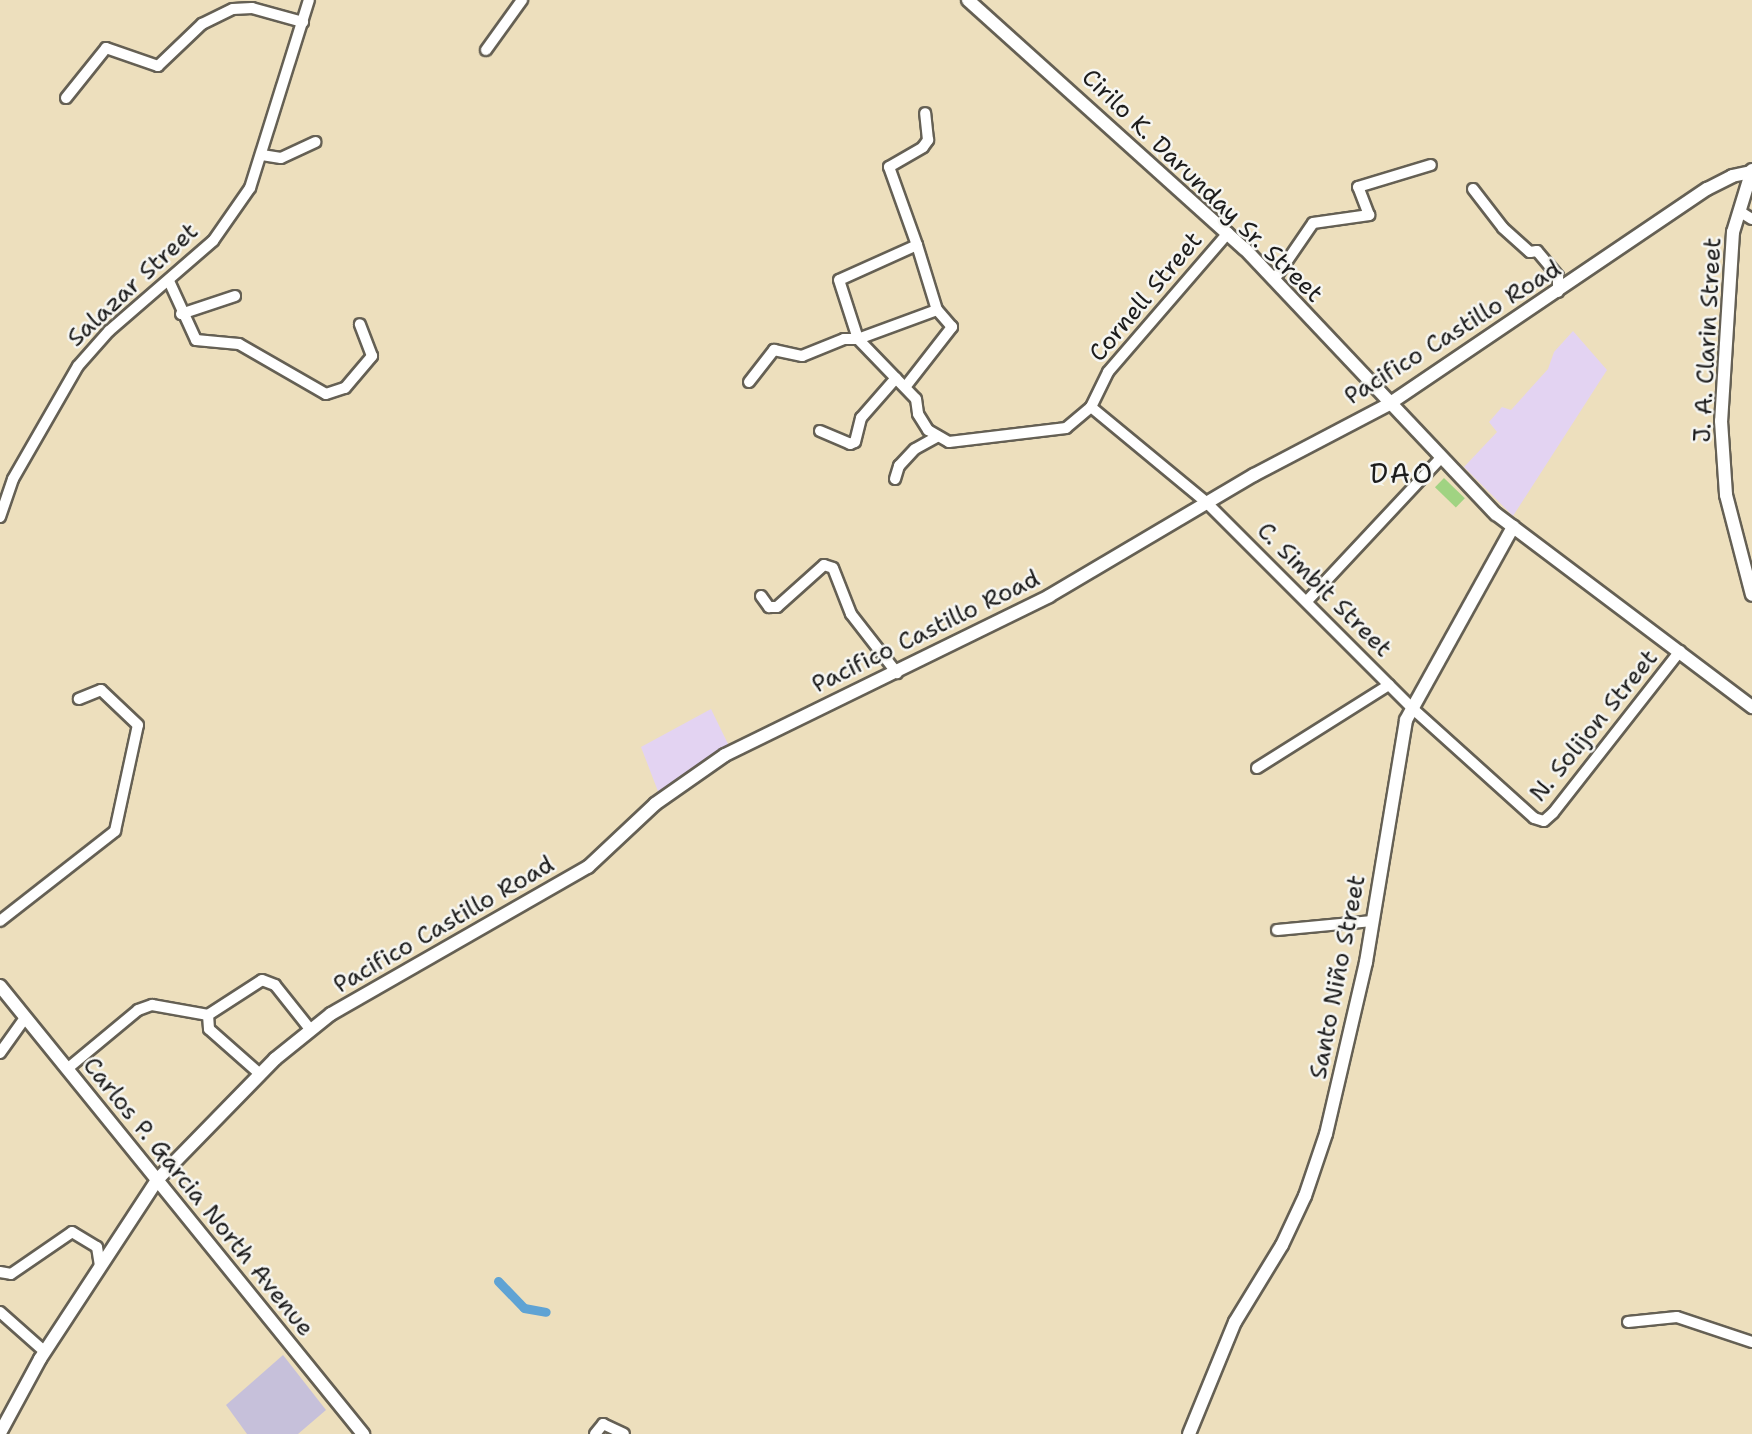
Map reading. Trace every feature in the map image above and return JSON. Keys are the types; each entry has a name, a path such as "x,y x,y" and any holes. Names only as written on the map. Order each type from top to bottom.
{"main road":[{"name":"Cirilo K. Darunday Sr. Street","path":"968,0 1228,233 1441,458 1513,527 1752,707"},
{"name":"J. A. Clarin Street","path":"1752,172 1739,211 1727,293 1721,421 1726,495 1752,595"},
{"name":"Pacifico Castillo Road","path":"0,1433 45,1352 158,1179 260,1074 310,1029 369,989 501,920 588,867 655,804 725,755 897,673 1071,584 1206,502 1389,404 1707,189 1732,176 1752,172"},
{"name":"Santo Niño Street","path":"1189,1434 1231,1331 1305,1196 1332,1111 1373,921 1400,747 1412,708 1513,527"},
{"name":"Carlos P. Garcia North Avenue","path":"0,986 363,1434"}],"street":[{"name":"Salazar Street","path":"0,517 13,480 78,366 109,331 214,241 250,188 309,0"},
{"path":"486,50 522,0"},
{"path":"66,98 106,48 158,66 202,24 233,9 252,8 303,22"},
{"path":"906,386 952,327 937,310 889,167 923,147 928,140 925,113"},
{"path":"262,155 281,158 316,142"},
{"path":"1274,280 1313,223 1368,215 1358,187 1431,165"},
{"path":"1473,189 1503,228 1530,252 1537,251 1558,275 1558,292"},
{"path":"1739,211 1752,219"},
{"name":"Cornell Street","path":"1091,407 1108,372 1228,233"},
{"path":"917,245 839,280 858,339 906,386 916,399 918,414 928,430 949,442 1066,428 1091,407 1206,502"},
{"path":"169,281 181,314 196,340 239,344 326,394 345,388 372,356 360,324"},
{"path":"181,314 235,296"},
{"path":"749,382 774,350 802,356 844,339 858,339 937,310"},
{"path":"820,430 850,444 855,442 861,418 896,378"},
{"path":"895,479 899,466 915,449 938,436"},
{"path":"1307,601 1441,458"},
{"name":"C. Simbit Street","path":"1206,502 1412,708"},
{"path":"761,596 769,607 777,607 824,565 833,568 851,614 897,673"},
{"name":"N. Solijon Street","path":"1412,708 1534,818 1544,821 1604,753 1680,651"},
{"path":"1257,768 1389,685"},
{"path":"0,921 115,831 138,725 101,690 79,699"},
{"path":"1277,930 1373,921"},
{"path":"67,1069 138,1010 152,1005 208,1015 262,980 275,985 310,1029"},
{"path":"208,1015 209,1029 260,1074"},
{"path":"0,1053 25,1018"},
{"path":"0,1272 11,1274 72,1232 97,1247 100,1266"},
{"path":"0,1312 45,1352"},
{"path":"1628,1322 1677,1317 1752,1342"},
{"path":"595,1434 603,1424 624,1434"}],"shaded area":[{"path":"1573,331 1607,370 1513,516 1464,467 1497,432 1489,422 1502,407 1511,410 1548,369 1554,352"},
{"path":"711,709 729,746 659,794 641,747"},
{"path":"283,1355 326,1410 298,1434 247,1434 226,1405"}],"green space":[{"path":"1444,478 1465,498 1456,507 1435,487"}],"waterway":[{"path":"498,1281 524,1308 546,1312"}],"district":[{"name":"DAO","path":"1402,473"}]}
